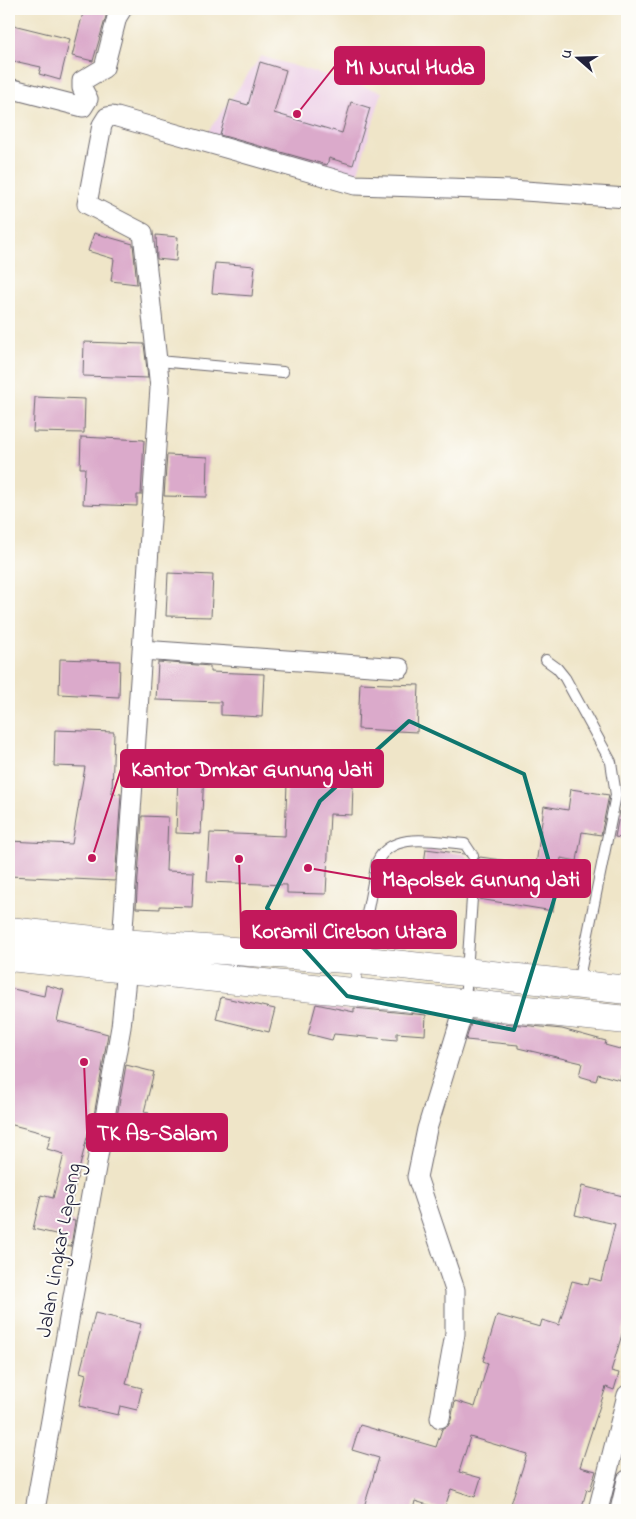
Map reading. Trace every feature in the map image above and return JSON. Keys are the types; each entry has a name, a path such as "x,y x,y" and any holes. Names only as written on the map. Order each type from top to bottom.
{"highway":[{"path":"9,931 88,952"},
{"path":"9,957 88,952 124,955 263,953 358,960 627,990"},
{"path":"262,981 263,953"},
{"path":"124,955 262,981 627,1020"}],"street":[{"path":"9,88 83,107 88,99 82,88 82,81 104,68 122,9"},
{"name":"Jalan Lingkar Lapang","path":"35,1510 121,1028 142,650 160,388 143,233 87,204 102,125 108,117 127,120 355,185 510,190 627,198"},
{"path":"142,650 400,668"},
{"path":"440,1418 455,1334 455,1290 417,1178 427,1129 464,1004"},
{"path":"598,1510 627,1395"},
{"path":"620,1510 627,1480"}],"lane":[{"path":"158,361 283,372"},
{"path":"546,660 562,674 612,762 615,776 616,795 578,984"},
{"path":"355,992 358,960 377,862 382,853 390,845 413,840 465,844 473,856"},
{"path":"464,1004 472,898"}],"highlighted area":[{"path":"409,721 524,774 557,890 514,1030 347,996 267,908 320,801"}],"shaded area":[{"path":"261,56 382,92 355,182 204,137"}],"building":[{"path":"84,9 107,13 93,61 72,56"},
{"path":"9,24 70,39 60,80 39,74 41,67 9,60"},
{"path":"260,62 286,70 274,113 342,133 351,102 370,108 353,165 329,158 327,165 220,135 230,100 248,105"},
{"path":"94,233 133,244 137,284 111,281 114,259 88,251"},
{"path":"156,235 178,237 176,261 157,259"},
{"path":"215,263 255,266 252,296 212,293"},
{"path":"84,342 144,344 148,378 83,376"},
{"path":"35,397 85,399 84,433 33,432"},
{"path":"81,437 144,440 141,495 137,495 137,506 83,504 85,468 80,468"},
{"path":"167,455 208,457 207,497 164,496"},
{"path":"168,573 213,575 211,617 166,616"},
{"path":"60,659 120,661 119,697 59,694"},
{"path":"158,662 210,666 210,672 264,674 262,717 221,715 221,702 156,700"},
{"path":"360,683 419,685 417,732 358,729"},
{"path":"55,730 114,732 112,793 121,794 115,881 9,876 9,841 72,844 85,767 54,766"},
{"path":"178,772 204,773 201,834 176,833"},
{"path":"287,783 353,785 352,815 330,814 326,894 287,893 287,885 207,882 210,833 285,836"},
{"path":"571,789 609,795 601,835 582,832 577,861 561,858 553,911 479,899 478,895 473,891 469,892 465,897 420,892 426,849 464,854 473,863 480,857 536,865 544,806 568,810"},
{"path":"620,811 627,812 627,839 615,837"},
{"path":"142,816 168,817 166,871 194,872 192,907 160,906 160,909 136,908"},
{"path":"46,985 64,990 57,1021 108,1034 91,1133 88,1133 70,1207 72,1208 69,1220 75,1221 71,1246 58,1243 60,1235 33,1229 41,1195 53,1198 64,1154 47,1149 51,1135 9,1124 9,988 44,996"},
{"path":"221,997 275,1009 269,1032 216,1019"},
{"path":"316,1004 354,1012 354,1008 426,1015 425,1035 397,1033 397,1040 334,1034 332,1040 308,1034"},
{"path":"472,1020 562,1029 606,1041 605,1045 627,1051 620,1080 598,1074 596,1081 579,1076 582,1063 518,1048 518,1045 466,1040"},
{"path":"126,1065 154,1072 144,1112 149,1113 144,1135 115,1128"},
{"path":"582,1186 627,1197 627,1318 611,1371 619,1373 614,1390 606,1387 580,1467 596,1471 590,1490 587,1489 581,1510 509,1510 527,1454 470,1437 459,1472 481,1478 475,1497 451,1489 444,1510 415,1501 413,1510 363,1510 379,1458 352,1450 360,1425 436,1447 442,1429 448,1426 451,1420 455,1401 475,1407 488,1363 483,1361 497,1315 540,1327 542,1320 559,1325 572,1281 588,1285 590,1278 601,1281 615,1224 575,1215"},
{"path":"95,1313 141,1324 126,1384 142,1388 137,1410 120,1406 118,1415 79,1406 86,1374 80,1372"}],"place":[{"name":"MI Nurul Huda","path":"297,114"},
{"name":"Kantor Dmkar Gunung Jati","path":"92,858"},
{"name":"Koramil Cirebon Utara","path":"239,859"},
{"name":"Mapolsek Gunung Jati","path":"308,868"},
{"name":"TK As-Salam","path":"84,1062"}]}
